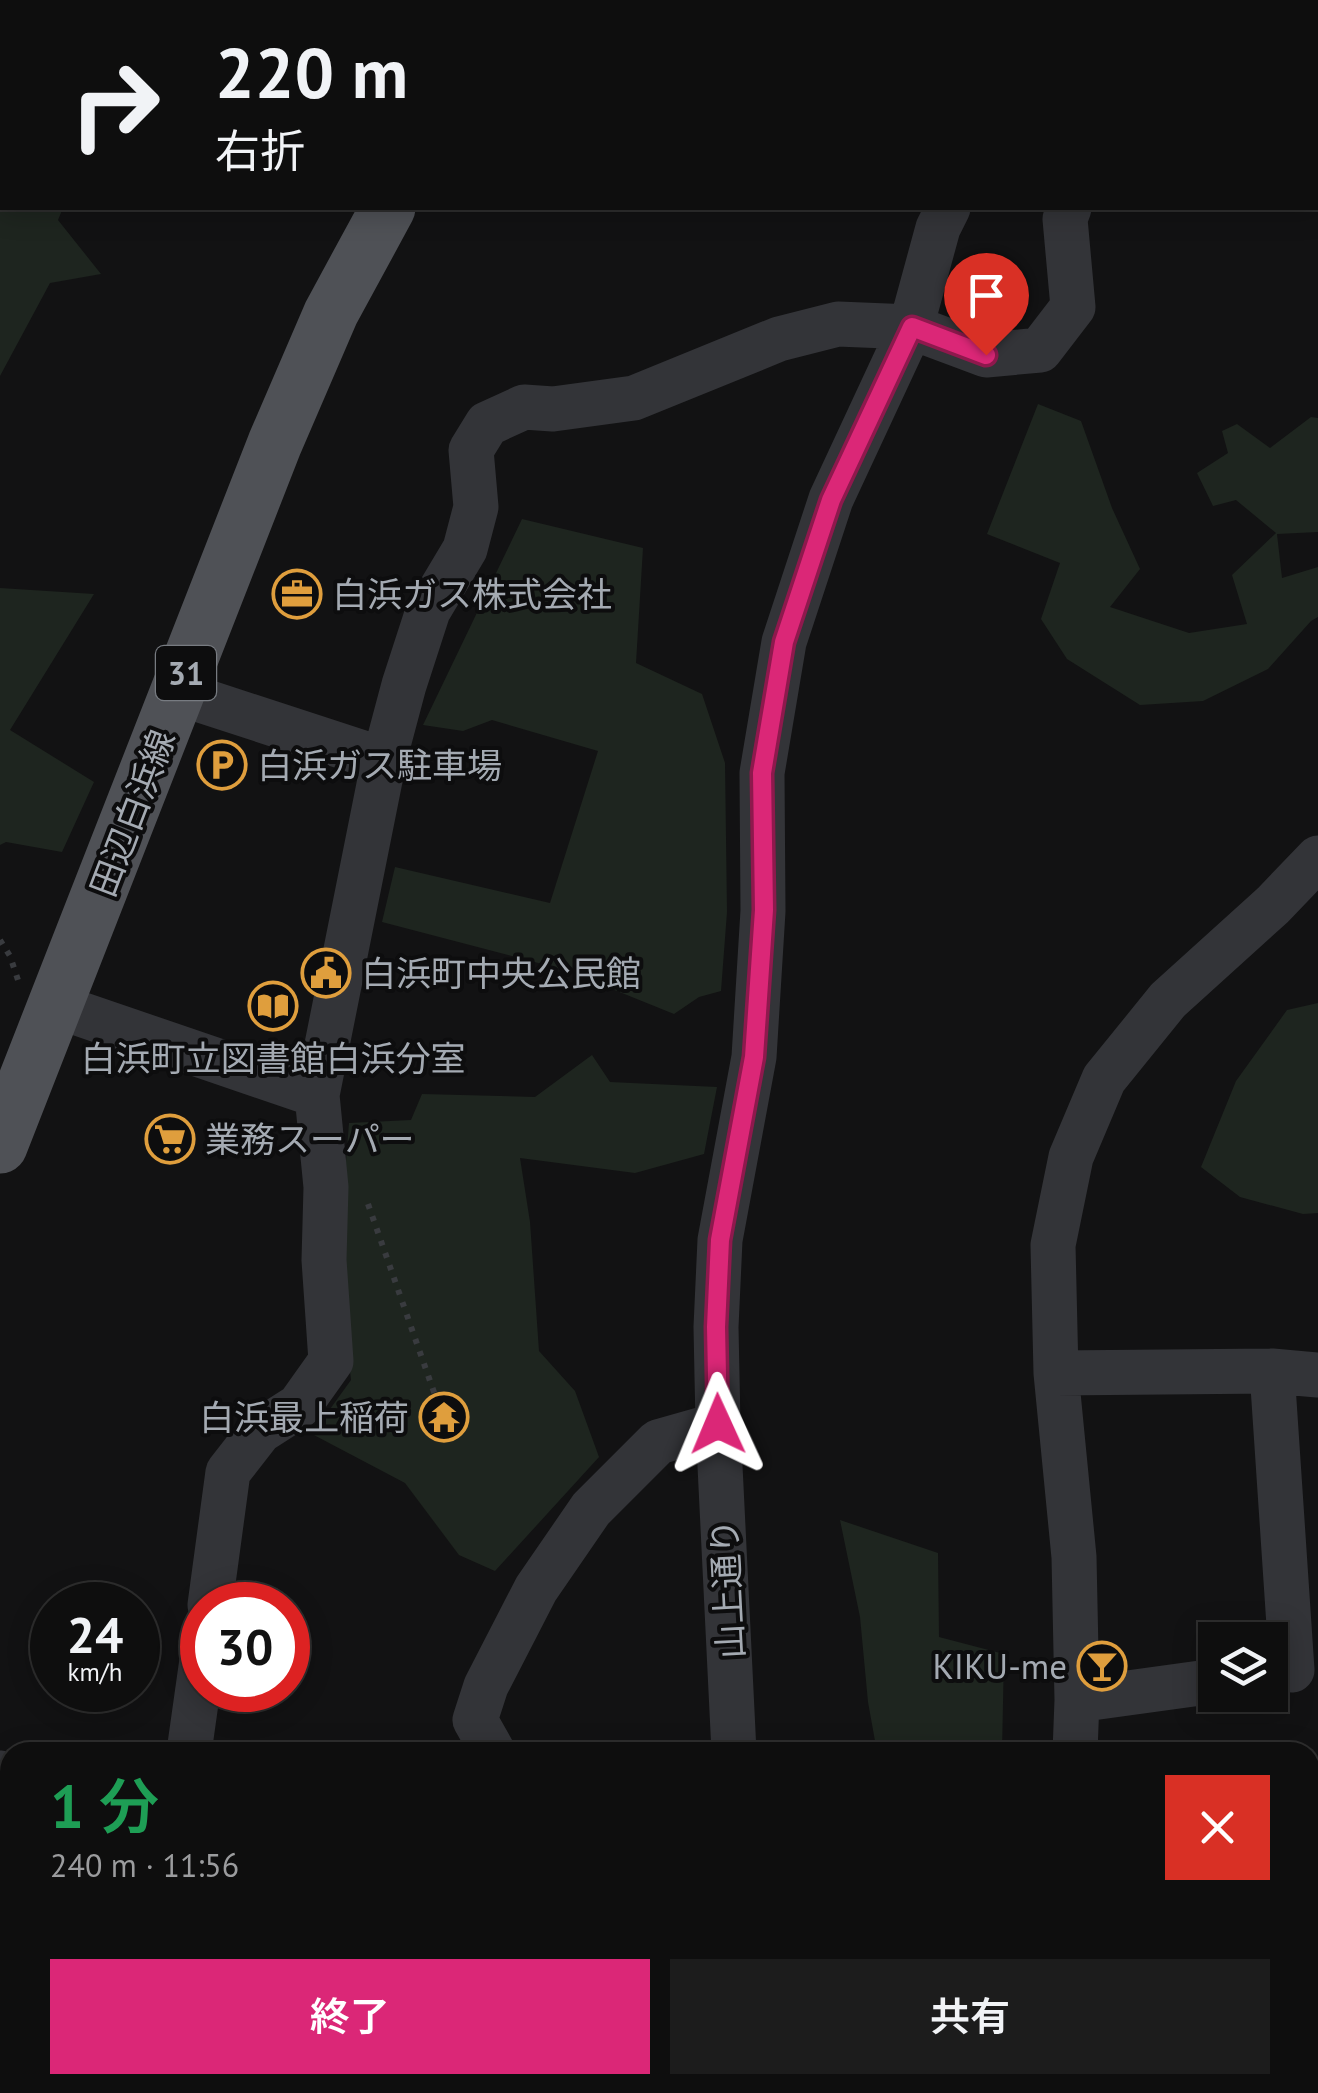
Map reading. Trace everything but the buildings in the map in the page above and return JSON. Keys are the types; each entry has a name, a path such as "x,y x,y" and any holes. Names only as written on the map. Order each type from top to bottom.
{"main road":[{"name":"田辺白浜線","path":"0,1146 275,442 330,313 387,210"}],"street":[{"name":"山上通り","path":"734,1742 716,1327 720,1240 754,1057 764,910 762,773 784,642 831,500 912,327 938,228 947,210"},
{"path":"213,1582 228,1472 260,1432 299,1406 331,1361 324,1260 326,1187 317,1096 384,760 428,611 465,549 476,507 471,450 486,424 524,407 553,410 634,398 779,339 838,324 912,327 986,355 1040,350 1073,307 1067,210"},
{"path":"179,693 384,760"},
{"path":"1075,1742 1074,1557 1056,1373 1054,1245 1071,1157 1104,1079 1168,1000 1273,905 1318,858"},
{"path":"57,1006 317,1096"},
{"path":"1272,1371 1293,1670"},
{"path":"1056,1373 1318,1374"},
{"path":"487,1742 475,1720 486,1686 536,1588 591,1509 658,1442 718,1424"},
{"path":"1077,1700 1198,1682"},
{"path":"190,1742 195,1712"}],"path":[{"path":"365,1195 436,1398"}],"shaded area":[{"path":"0,210 62,210 58,220 101,274 50,283 0,376"},
{"path":"1038,404 1081,421 1112,508 1140,569 1110,607 1189,633 1247,624 1232,575 1276,533 1236,500 1213,506 1197,473 1228,453 1222,431 1237,424 1270,448 1311,417 1318,418 1318,532 1277,534 1282,578 1318,567 1318,617 1268,669 1203,701 1140,705 1067,659 1041,619 1060,563 987,534"},
{"path":"522,519 643,548 636,663 702,694 725,763 727,912 721,991 699,997 674,1014 565,970 382,922 395,867 550,903 598,751 492,720 463,731 423,725"},
{"path":"0,588 94,594 10,730 94,782 62,852 6,842 0,845"},
{"path":"1318,1003 1318,1213 1303,1214 1240,1197 1201,1167 1236,1081 1287,1010"},
{"path":"592,1055 610,1082 717,1087 704,1154 635,1173 520,1158 530,1222 539,1351 575,1391 599,1457 495,1571 459,1555 405,1483 312,1434 351,1380 338,1262 349,1123 411,1120 422,1094 535,1097"},
{"path":"840,1520 938,1553 939,1637 1004,1654 1002,1742 875,1742 860,1617"}],"place":[{"name":"白浜ガス株式会社","path":"297,594"},
{"name":"白浜ガス駐車場","path":"222,765"},
{"name":"白浜町中央公民館","path":"326,973"},
{"name":"白浜町立図書館白浜分室","path":"273,1006"},
{"name":"業務スーパー","path":"170,1139"},
{"name":"白浜最上稲荷","path":"444,1417"},
{"name":"KIKU-me","path":"1102,1666"}],"route":[{"path":"718,1424 716,1327 720,1240 754,1057 764,910 762,773 784,642 831,500 912,327 986,355"}]}
